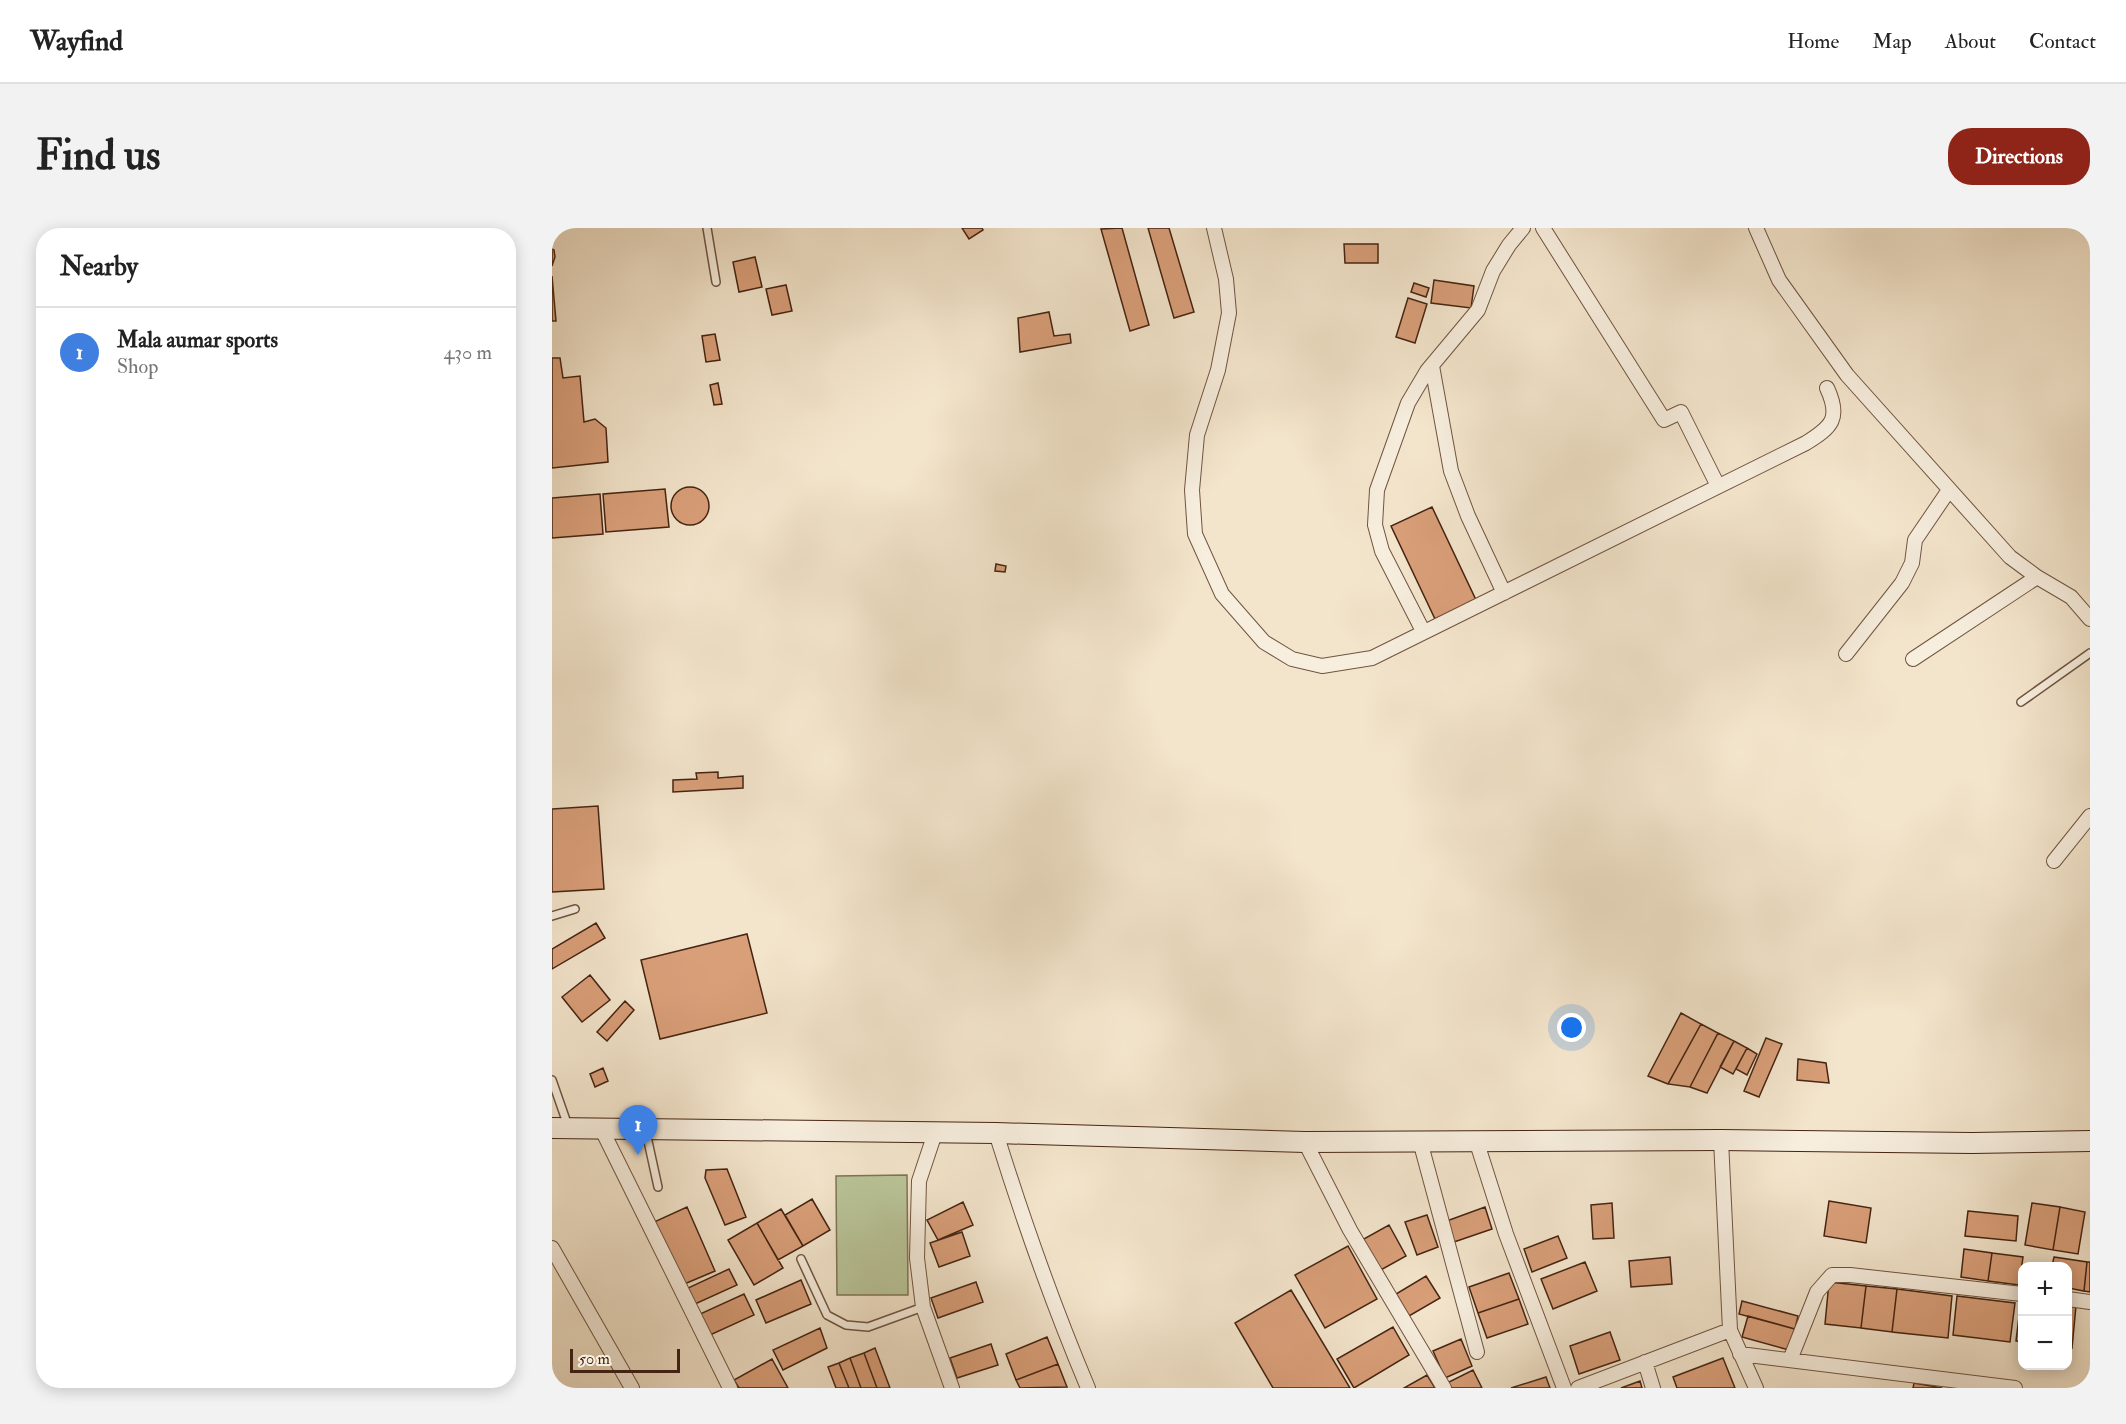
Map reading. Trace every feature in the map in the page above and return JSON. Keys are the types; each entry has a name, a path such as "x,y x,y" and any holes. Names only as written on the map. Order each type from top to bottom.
{"street":[{"path":"1214,228 1226,279 1229,313 1218,370 1197,435 1192,490 1195,534 1222,594 1264,642 1292,659 1322,666 1372,658 1806,443 1824,432 1834,415 1833,402 1827,388"},
{"path":"1423,631 1382,551 1375,525 1374,506 1377,490 1408,403 1432,366 1478,310 1494,271 1509,245 1523,228"},
{"path":"1543,228 1664,420 1681,412 1718,486"},
{"path":"1756,228 1779,280 1847,375 2010,557 2037,577 2071,597 2090,619"},
{"path":"1432,366 1451,471 1468,516 1504,593"},
{"path":"1846,654 1902,583 1912,562 1915,540 1949,490"},
{"path":"1913,659 2037,577"},
{"path":"2054,861 2090,816"},
{"path":"560,1128 996,1133 1305,1142 1721,1140 1972,1143 2090,1141"},
{"path":"602,1130 730,1388"},
{"path":"935,1132 919,1181 917,1258 923,1307 952,1388"},
{"path":"996,1133 1026,1227 1064,1331 1088,1388"},
{"path":"1476,1140 1506,1234 1564,1388"},
{"path":"1721,1140 1730,1330 1756,1388"},
{"path":"1420,1141 1477,1352"},
{"path":"1305,1142 1350,1230 1444,1388"},
{"path":"552,1248 632,1388"},
{"path":"1790,1360 1817,1292 1832,1275 2018,1294"},
{"path":"2072,1300 2090,1302"},
{"path":"1578,1388 1730,1330"},
{"path":"1740,1354 2015,1388"},
{"path":"1645,1362 1653,1388"}],"lane":[{"path":"707,228 716,282"},
{"path":"2021,702 2090,653"},
{"path":"552,916 575,909"},
{"path":"552,1080 560,1128"},
{"path":"646,1130 658,1187"},
{"path":"801,1259 827,1315 846,1325 868,1327 923,1307"}],"green space":[{"path":"907,1175 908,1295 837,1295 836,1176"}],"building":[{"path":"962,228 982,228 983,230 969,239"},
{"path":"1122,228 1149,325 1130,331 1101,229"},
{"path":"1148,228 1169,228 1194,312 1174,318"},
{"path":"1344,244 1378,244 1378,263 1345,263"},
{"path":"552,249 555,257 552,266"},
{"path":"755,257 762,287 739,292 733,262"},
{"path":"552,276 556,321 552,321"},
{"path":"1434,280 1474,286 1471,308 1431,303"},
{"path":"1414,283 1429,288 1426,297 1411,292"},
{"path":"786,285 792,311 772,315 766,289"},
{"path":"1408,298 1427,304 1415,343 1396,337"},
{"path":"1049,312 1054,336 1070,334 1071,343 1020,352 1018,318"},
{"path":"715,334 720,360 706,362 702,336"},
{"path":"552,358 560,358 563,378 580,376 584,422 595,419 606,428 608,462 552,468"},
{"path":"718,383 722,404 714,405 710,385"},
{"path":"690,487 703,493 709,506 703,519 690,525 677,519 671,506 677,493"},
{"path":"665,489 669,527 606,532 603,494"},
{"path":"600,494 603,534 552,538 552,498"},
{"path":"1432,507 1476,600 1435,619 1391,526"},
{"path":"996,564 1006,566 1005,572 995,571"},
{"path":"718,772 718,778 743,776 743,788 673,792 673,780 697,779 696,773"},
{"path":"598,806 604,889 552,892 552,809"},
{"path":"596,923 605,938 552,969 552,949"},
{"path":"747,934 767,1013 660,1039 641,960"},
{"path":"590,975 610,1000 582,1022 562,997"},
{"path":"625,1001 634,1010 607,1041 597,1032"},
{"path":"1681,1013 1701,1024 1668,1084 1648,1076"},
{"path":"1701,1024 1718,1033 1690,1087 1668,1084"},
{"path":"1718,1033 1734,1041 1707,1093 1690,1087"},
{"path":"1766,1038 1782,1044 1759,1097 1744,1091"},
{"path":"1734,1041 1747,1048 1733,1074 1720,1067"},
{"path":"1747,1048 1757,1054 1747,1075 1736,1069"},
{"path":"1798,1059 1826,1063 1829,1083 1797,1080"},
{"path":"603,1068 608,1081 595,1087 590,1074"},
{"path":"727,1169 746,1217 725,1225 705,1178 706,1170"},
{"path":"812,1199 830,1230 803,1246 785,1215"},
{"path":"1829,1201 1871,1208 1866,1243 1824,1236"},
{"path":"963,1202 973,1225 938,1240 927,1220"},
{"path":"1612,1203 1614,1238 1593,1239 1591,1205"},
{"path":"2032,1203 2060,1207 2053,1250 2025,1245"},
{"path":"687,1207 715,1271 682,1285 654,1222"},
{"path":"1485,1207 1492,1229 1451,1243 1444,1222"},
{"path":"2060,1207 2085,1212 2078,1254 2053,1250"},
{"path":"781,1209 803,1246 778,1260 757,1223"},
{"path":"1968,1211 2018,1216 2016,1241 1965,1236"},
{"path":"1427,1215 1438,1247 1417,1255 1405,1222"},
{"path":"757,1223 783,1268 754,1285 728,1240"},
{"path":"1389,1225 1406,1256 1379,1271 1362,1240"},
{"path":"962,1232 970,1256 939,1267 930,1243"},
{"path":"1558,1236 1567,1258 1532,1272 1524,1249"},
{"path":"1348,1246 1377,1299 1325,1328 1295,1275"},
{"path":"1964,1249 1992,1253 1988,1281 1961,1277"},
{"path":"1992,1253 2023,1257 2022,1262 2018,1262 2018,1285 1988,1281"},
{"path":"1670,1257 1672,1284 1631,1287 1629,1261"},
{"path":"2054,1257 2087,1262 2084,1291 2072,1289 2072,1262 2053,1262"},
{"path":"1585,1262 1597,1291 1553,1309 1541,1279"},
{"path":"2087,1262 2090,1262 2090,1292 2084,1291"},
{"path":"729,1269 737,1285 695,1304 688,1288"},
{"path":"1509,1273 1519,1299 1478,1313 1469,1287"},
{"path":"1426,1276 1440,1298 1409,1316 1396,1294"},
{"path":"801,1280 811,1304 766,1323 756,1300"},
{"path":"976,1282 983,1302 938,1318 931,1298"},
{"path":"1829,1282 1866,1286 1861,1328 1825,1324"},
{"path":"1866,1286 1897,1289 1892,1332 1861,1328"},
{"path":"1897,1289 1952,1296 1948,1338 1892,1332"},
{"path":"1291,1290 1350,1388 1273,1388 1235,1323"},
{"path":"744,1294 754,1315 710,1335 700,1314"},
{"path":"1957,1296 2015,1303 2010,1342 1953,1335"},
{"path":"1519,1299 1528,1324 1487,1338 1478,1313"},
{"path":"1742,1301 1798,1316 1795,1329 1739,1314"},
{"path":"2072,1306 2076,1306 2072,1348"},
{"path":"1748,1316 1795,1329 1789,1350 1742,1337"},
{"path":"1393,1327 1409,1355 1354,1388 1337,1359"},
{"path":"820,1328 827,1348 783,1370 773,1350"},
{"path":"1610,1332 1620,1360 1579,1374 1570,1346"},
{"path":"1047,1337 1058,1364 1016,1380 1006,1354"},
{"path":"1461,1339 1472,1366 1445,1378 1433,1351"},
{"path":"991,1344 998,1365 957,1378 950,1358"},
{"path":"875,1348 890,1388 877,1388 864,1353"},
{"path":"864,1353 877,1388 861,1388 850,1358"},
{"path":"850,1358 861,1388 849,1388 839,1363"},
{"path":"1723,1358 1735,1388 1677,1388 1673,1377"},
{"path":"772,1359 788,1388 739,1388 734,1380"},
{"path":"839,1363 849,1388 836,1388 828,1367"},
{"path":"1058,1364 1067,1387 1020,1388 1016,1380"},
{"path":"1473,1370 1482,1388 1450,1388 1447,1383"},
{"path":"1427,1375 1435,1388 1404,1388"},
{"path":"1546,1377 1550,1388 1511,1388"},
{"path":"1640,1381 1642,1388 1621,1388"},
{"path":"1914,1383 1942,1388 1913,1388"}],"place":[{"name":"Mala aumar sports","path":"638,1155"}]}
